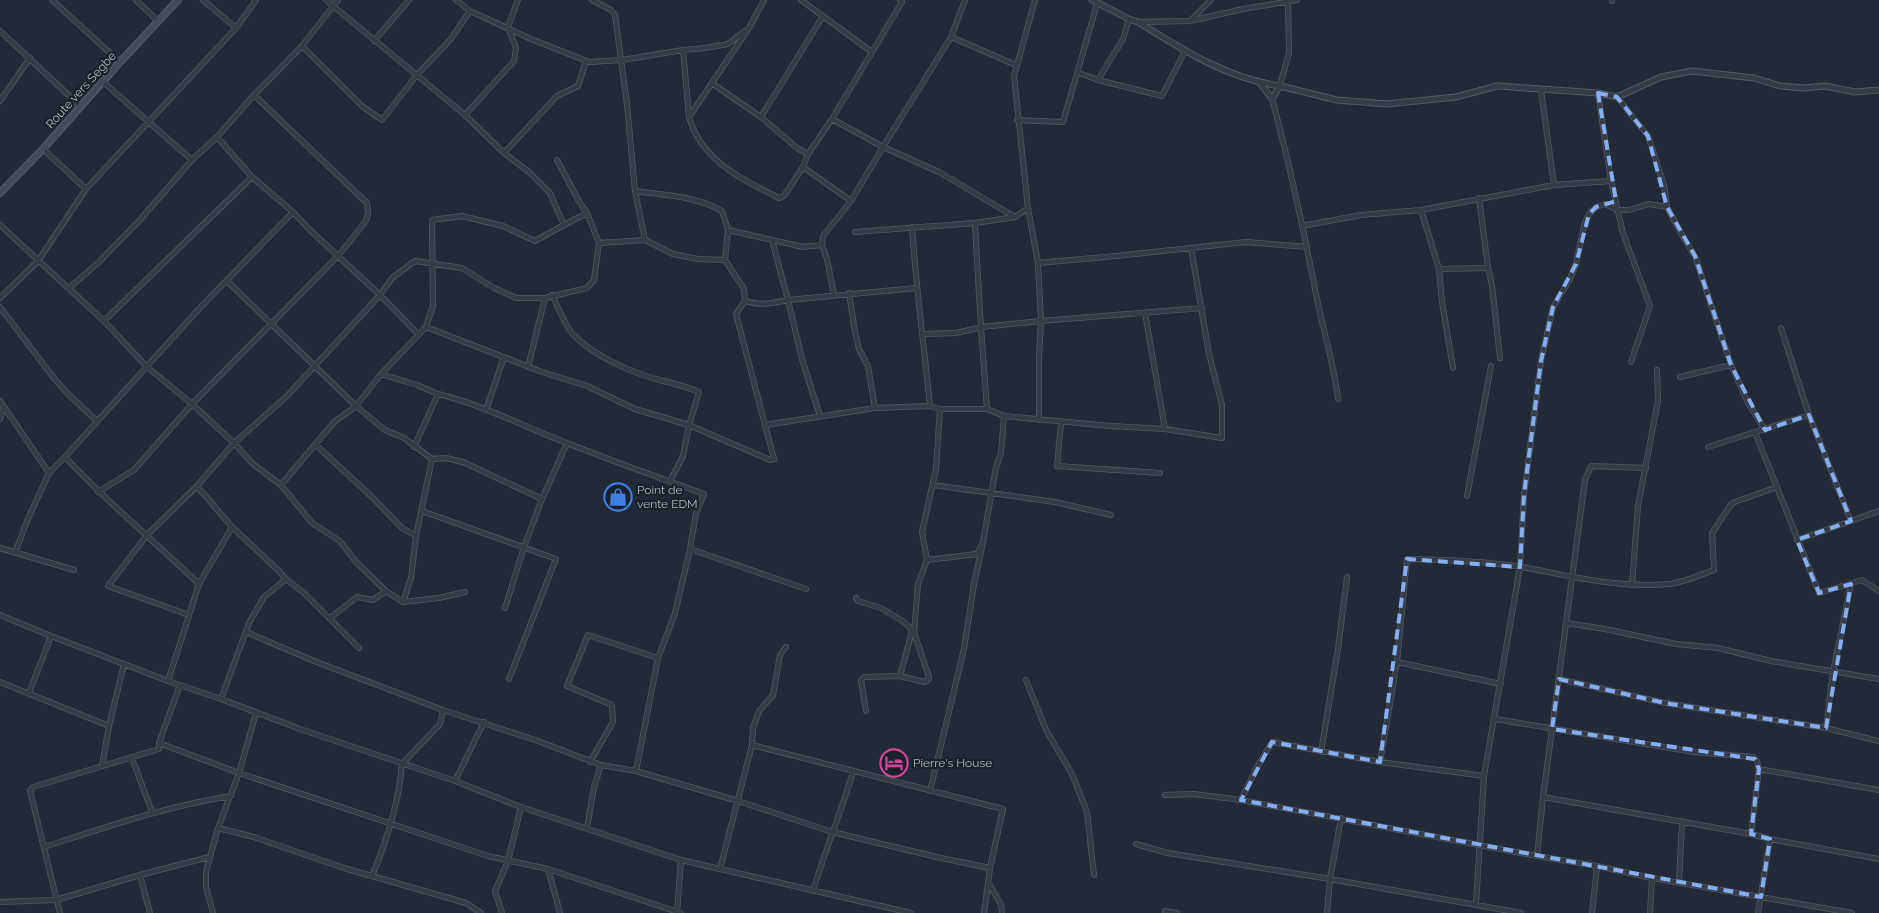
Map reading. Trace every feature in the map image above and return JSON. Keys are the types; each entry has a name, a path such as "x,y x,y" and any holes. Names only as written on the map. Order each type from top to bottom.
{"main road":[{"name":"Route vers Segbe","path":"0,193 178,0"}],"street":[{"path":"52,0 120,62"},
{"path":"136,0 158,22"},
{"path":"203,0 236,28"},
{"path":"0,298 38,261 86,189 236,28 256,0"},
{"path":"326,0 465,115 504,153 529,172 550,193 564,225"},
{"path":"69,288 98,263 138,222 192,160 217,137 254,95 302,46 338,0"},
{"path":"374,41 409,0"},
{"path":"456,0 470,11 531,39 586,61 622,60 728,44 749,28"},
{"path":"465,115 514,61 516,48 508,27 518,0"},
{"path":"592,0 612,10 615,15 622,60 636,191 645,240"},
{"path":"689,117 749,28 764,0"},
{"path":"801,0 872,52"},
{"path":"683,50 689,117 698,140 724,168 741,180 779,198 784,196 804,167 808,154 832,119 902,2 900,0"},
{"path":"834,295 827,259 822,245 823,236 850,201 951,37 965,0"},
{"path":"1035,0 1014,76 1017,120 1023,148 1028,208 1038,263 1041,321 1039,420"},
{"path":"1092,0 1138,22 1205,62 1260,83 1280,85 1337,100 1387,104 1456,96 1497,86 1598,93 1617,97 1661,78 1692,71 1754,78 1780,86 1803,88 1825,86 1855,92 1879,90"},
{"path":"1190,21 1211,0"},
{"path":"1138,22 1190,21 1243,9 1297,0"},
{"path":"1272,99 1280,85 1289,53 1288,1"},
{"path":"1017,120 1063,122 1098,4"},
{"path":"302,46 362,106 382,120 416,76 450,40 470,11"},
{"path":"762,117 823,16"},
{"path":"1098,80 1123,39 1129,19"},
{"path":"0,31 80,106"},
{"path":"951,37 1016,65"},
{"path":"1079,73 1098,80 1162,96 1185,51"},
{"path":"0,101 30,58"},
{"path":"504,153 557,96 578,86 586,61"},
{"path":"102,81 192,160"},
{"path":"1260,83 1272,99 1335,374 1338,400"},
{"path":"713,84 762,117 797,148 808,154"},
{"path":"1541,90 1554,185"},
{"path":"1598,93 1611,181 1623,234 1650,306 1631,362"},
{"path":"98,492 134,470 192,404 338,256 366,222 368,213 367,202 254,95"},
{"path":"1617,97 1648,136 1664,185 1667,207 1695,256 1731,365 1748,403 1764,430"},
{"path":"832,119 884,147 939,172 1015,217"},
{"path":"217,137 252,177 293,212 418,334"},
{"path":"43,148 86,189"},
{"path":"188,615 108,586 147,535 197,486 234,443 287,396 315,367 380,295 392,278 415,261 462,268 494,288 516,298 545,298 587,288 594,280 600,243 588,213 580,204 558,160"},
{"path":"804,167 850,201"},
{"path":"104,321 252,177"},
{"path":"1302,226 1361,215 1421,210 1554,185 1611,181"},
{"path":"426,327 528,367 587,386 635,408 689,425 770,460 774,459 736,314 746,301 744,289 725,260 728,230 722,211 714,206 689,198 636,191"},
{"path":"1479,198 1492,285 1500,358"},
{"path":"1476,904 1484,776 1520,567 1524,495 1541,361 1553,306 1569,281 1576,264 1585,222 1596,206 1605,204 1618,210 1629,210 1649,204 1667,207"},
{"path":"855,232 975,223 1015,217 1028,208"},
{"path":"1421,210 1440,270 1442,302 1453,368"},
{"path":"15,553 49,473 146,366 293,212"},
{"path":"281,485 334,422 356,406 381,374 426,327 433,306 432,220 462,216 502,226 535,241 588,213"},
{"path":"975,223 987,409"},
{"path":"0,225 104,321 146,366 192,404 234,443 253,464 281,485 312,523 340,541 356,562 386,591 403,602 439,598 465,592"},
{"path":"912,227 916,288 923,334 930,406"},
{"path":"728,230 803,247 822,245"},
{"path":"600,243 645,240 673,254 698,259 725,260"},
{"path":"772,240 802,359 820,416"},
{"path":"1038,263 1246,242 1307,247"},
{"path":"765,424 875,408 930,406 940,409 987,409 1004,416 1165,429 1222,438 1222,405 1210,354 1191,248"},
{"path":"1440,270 1488,268"},
{"path":"227,281 356,406 385,430 404,438 432,459 446,458 462,462 542,499"},
{"path":"746,301 753,304 849,293 916,288"},
{"path":"849,293 855,332 859,349 868,366 875,408"},
{"path":"552,295 571,332 594,353 642,374 663,381 680,383 699,392 689,425 684,456 670,481"},
{"path":"528,367 545,298"},
{"path":"0,308 53,377 97,421"},
{"path":"923,334 956,333 982,327 1041,321 1202,308"},
{"path":"1145,313 1165,429"},
{"path":"1781,328 1809,415 1851,521"},
{"path":"486,410 504,357"},
{"path":"1680,377 1731,365"},
{"path":"1467,496 1491,366"},
{"path":"1632,585 1638,506 1658,401 1657,370"},
{"path":"381,374 486,410 567,443 704,494 696,513 690,550 675,613 658,658 636,771"},
{"path":"414,447 438,394"},
{"path":"0,401 49,473"},
{"path":"0,419 4,407"},
{"path":"900,676 913,631 918,584 927,560 922,532 933,485 938,451 940,409"},
{"path":"1708,447 1809,415"},
{"path":"930,790 964,649 974,584 996,468 1001,453 1004,416"},
{"path":"1061,422 1057,466 1160,473"},
{"path":"1755,432 1819,593 1862,580 1879,591"},
{"path":"505,608 524,547 542,499 567,443"},
{"path":"316,445 402,528 416,536"},
{"path":"65,457 98,492 199,584"},
{"path":"403,602 411,578 416,536 432,459"},
{"path":"1537,856 1558,679 1585,480 1591,466 1646,468"},
{"path":"933,485 1055,502 1111,515"},
{"path":"197,486 232,528 286,579 304,592 358,648"},
{"path":"1380,762 1397,662 1407,559 1438,559 1520,567 1572,578 1632,585 1672,584 1714,570 1712,534 1732,503 1777,487"},
{"path":"422,511 556,559 509,679"},
{"path":"1797,540 1879,511"},
{"path":"168,681 199,584 232,528"},
{"path":"927,560 977,554 983,542"},
{"path":"0,548 74,570"},
{"path":"690,550 806,589"},
{"path":"1321,752 1338,649 1347,578"},
{"path":"221,699 249,623 264,598 286,579"},
{"path":"1826,728 1833,672 1851,584"},
{"path":"330,618 357,597 372,600 386,591"},
{"path":"856,598 858,601 881,608 904,622 913,631 929,677 924,682 900,676 864,677 861,680 866,712"},
{"path":"0,615 50,636 256,713 455,781 521,807 680,860 911,913"},
{"path":"1566,623 1676,644 1718,648 1771,661 1879,679"},
{"path":"246,632 314,661 443,710 538,741 601,766 636,771 738,801 832,832 990,868"},
{"path":"590,762 613,722 613,718 612,705 567,686 588,635 658,658"},
{"path":"28,692 50,636"},
{"path":"720,869 752,746 753,728 759,711 772,695 780,655 786,647"},
{"path":"1397,662 1500,684"},
{"path":"102,766 109,726 124,664"},
{"path":"1558,679 1665,704 1826,728 1879,742"},
{"path":"1026,680 1047,732 1072,774 1088,812 1094,875"},
{"path":"0,682 109,726"},
{"path":"60,913 30,790 33,787 159,749 159,742 180,685"},
{"path":"372,876 392,824 402,764 440,724 443,710"},
{"path":"214,913 206,887 209,857 239,774 256,713"},
{"path":"1495,719 1694,752 1753,757 1757,761 1759,769 1751,834"},
{"path":"455,781 484,722"},
{"path":"159,742 239,774 488,856 548,869 679,913 680,860"},
{"path":"1241,800 1272,742 1380,762 1484,776"},
{"path":"752,746 1003,809 990,868 984,913"},
{"path":"132,758 152,812"},
{"path":"587,828 594,788 601,766"},
{"path":"1759,769 1879,790"},
{"path":"813,891 853,772"},
{"path":"1165,794 1194,794 1241,800 1597,866 1652,878 1852,913"},
{"path":"44,847 152,812 190,802 231,796"},
{"path":"1543,797 1879,859"},
{"path":"502,913 496,891 508,860 521,807"},
{"path":"1327,913 1330,878 1341,818"},
{"path":"1679,882 1682,822"},
{"path":"218,828 254,836 344,868 466,903 481,913"},
{"path":"1758,913 1770,839"},
{"path":"1136,844 1168,853 1330,878 1521,913"},
{"path":"0,902 56,900 209,857"},
{"path":"1592,913 1597,866"},
{"path":"548,869 560,913"},
{"path":"140,875 150,913"},
{"path":"1650,913 1652,878"},
{"path":"989,884 1001,904 1002,913"},
{"path":"1165,913 1165,911 1177,913"}],"highlighted area":[{"path":"1598,93 1617,97 1648,136 1667,207 1695,256 1731,365 1765,430 1809,415 1851,521 1797,540 1819,593 1851,584 1826,728 1665,703 1559,679 1552,729 1755,759 1759,769 1751,834 1770,839 1761,897 1241,800 1272,742 1380,762 1407,559 1520,567 1524,495 1541,361 1553,307 1576,264 1589,214 1596,207 1616,201"}],"place":[{"name":"Point de vente EDM","path":"618,497"},
{"name":"Pierre's House","path":"894,763"}]}
